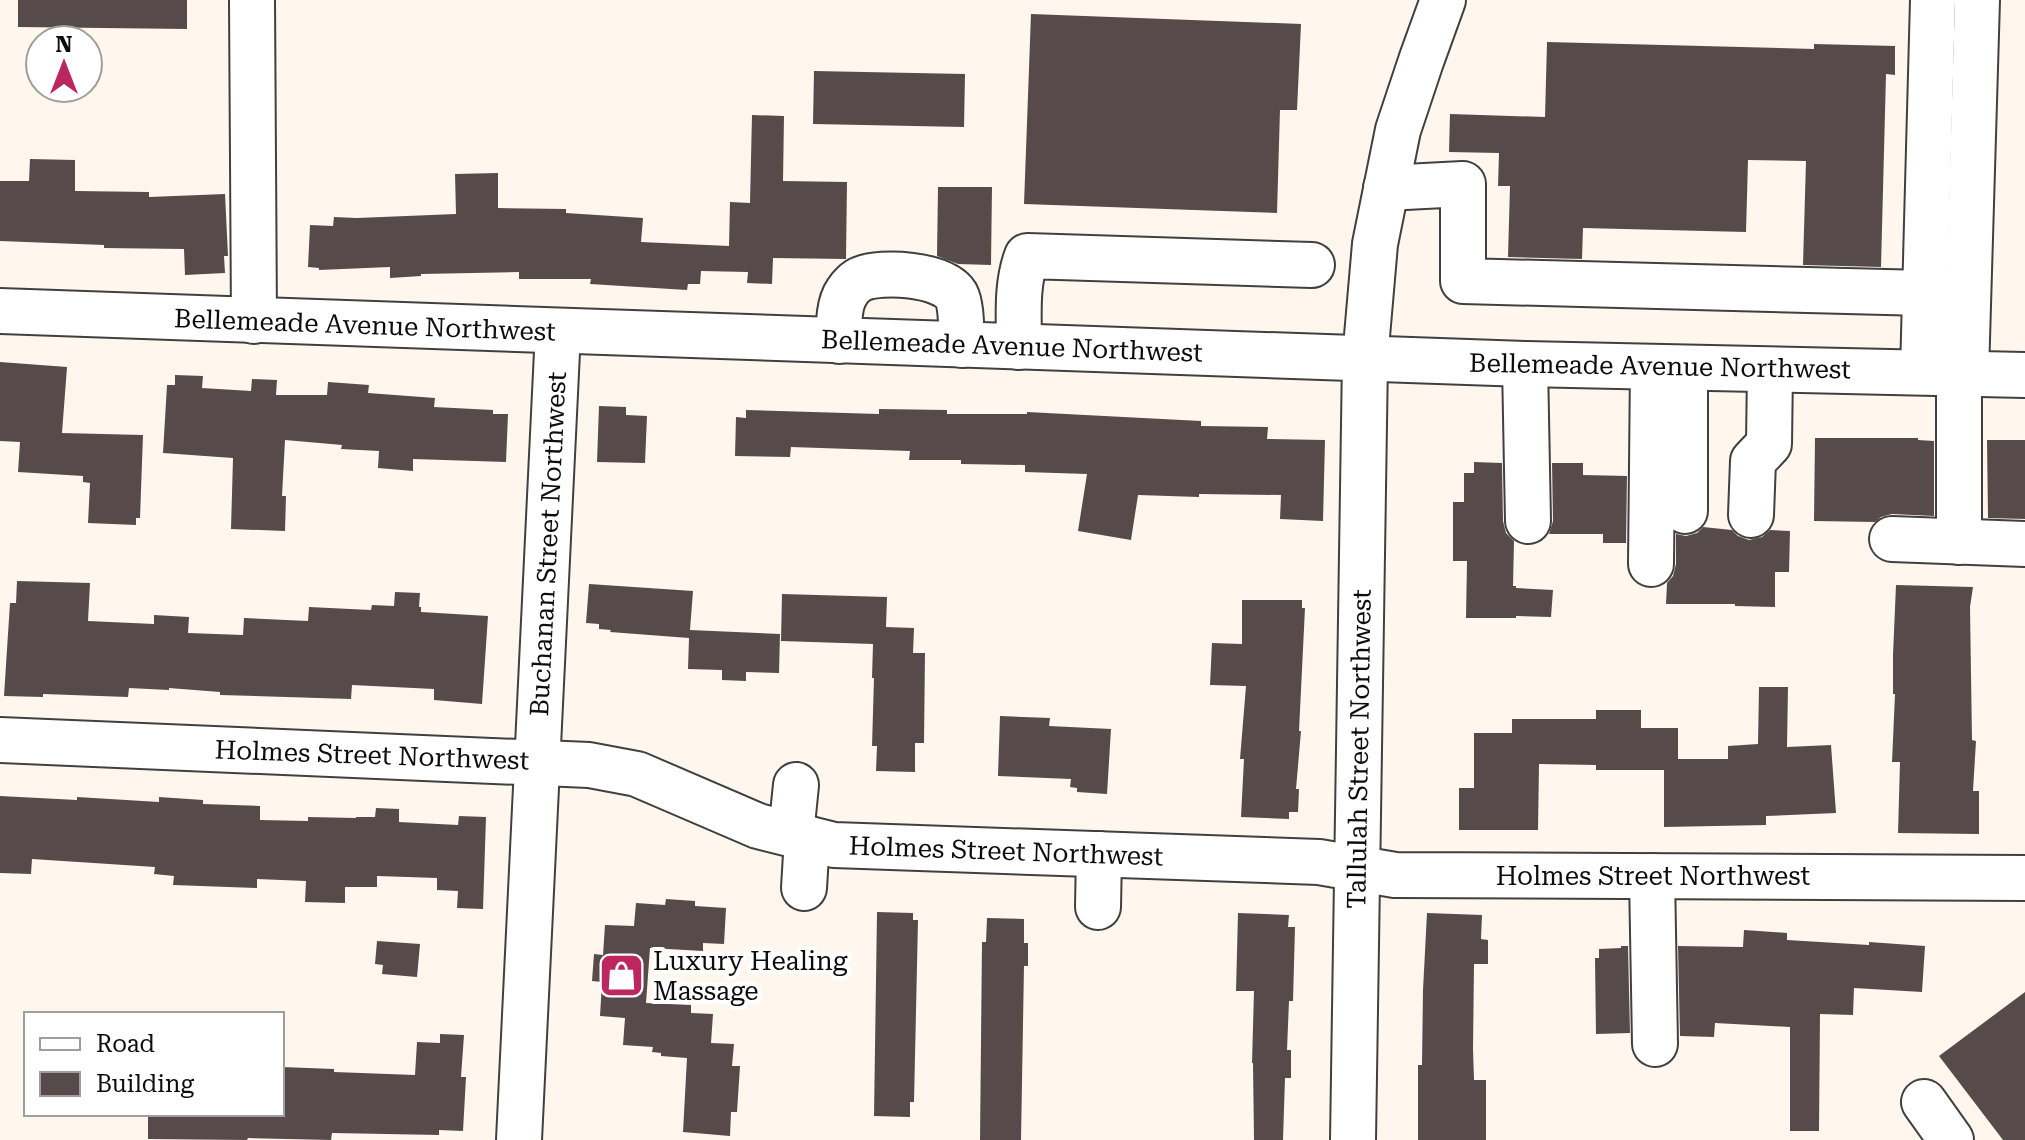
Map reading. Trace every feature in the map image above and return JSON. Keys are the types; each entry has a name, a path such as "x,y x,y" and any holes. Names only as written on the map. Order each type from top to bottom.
{"street":[{"path":"252,0 254,321"},
{"name":"Tallulah Street Northwest","path":"1353,1140 1365,359 1375,244 1398,130 1443,0"},
{"path":"1933,0 1925,293 1950,373"},
{"path":"1959,542 1950,373 1972,158 1997,134 2004,112 2004,52 1977,11"},
{"path":"1386,188 1463,184 1463,281 1925,293"},
{"path":"1019,347 1022,268 1027,256 1312,265"},
{"path":"839,341 839,320 846,292 858,280 889,275 928,278 945,286 956,296 962,345"},
{"name":"Bellemeade Avenue Northwest","path":"0,311 1365,359 2025,375"},
{"name":"Buchanan Street Northwest","path":"519,1140 558,331"},
{"path":"1525,364 1528,521"},
{"path":"1669,367 1685,511"},
{"path":"1651,564 1669,367"},
{"path":"1751,515 1753,461 1769,444 1770,370"},
{"path":"1892,539 2025,544"},
{"name":"Holmes Street Northwest","path":"0,740 589,765 637,774 758,826 834,845 1319,862 1395,875 2025,878"},
{"path":"796,785 804,888"},
{"path":"1098,907 1099,854"},
{"path":"1652,876 1655,1044"},
{"path":"1924,1102 1951,1140"}],"building":[{"path":"18,0 187,0 187,29 104,28 104,24 24,24 24,27 18,27"},
{"path":"1031,14 1301,24 1297,110 1280,110 1277,213 1024,204"},
{"path":"1547,42 1814,49 1814,44 1895,46 1895,75 1886,74 1881,267 1803,265 1806,161 1748,160 1746,232 1583,228 1582,259 1508,257 1510,186 1498,186 1499,153 1449,152 1450,114 1545,117"},
{"path":"814,71 965,74 964,127 813,124"},
{"path":"752,115 784,116 783,181 847,182 846,259 773,258 772,284 747,283 748,272 701,271 700,284 688,284 687,290 590,284 591,279 519,279 519,272 421,274 390,278 390,267 319,270 308,267 310,225 333,226 334,217 456,214 455,174 498,173 498,208 566,209 566,213 643,218 641,242 729,246 730,202 750,203"},
{"path":"30,159 75,160 75,191 149,192 149,197 225,194 228,256 224,256 225,273 185,275 184,249 104,248 104,245 0,241 0,181 29,181"},
{"path":"938,187 992,187 991,265 958,264 937,256"},
{"path":"0,362 67,367 62,433 143,435 140,518 136,518 136,525 88,523 90,483 83,482 83,476 18,472 20,442 0,441"},
{"path":"175,375 203,376 202,388 251,391 252,379 277,380 276,395 327,395 328,382 369,385 368,393 435,398 434,407 493,410 493,414 508,414 506,462 413,459 413,471 378,468 379,451 341,449 342,445 285,440 282,496 286,496 285,531 231,529 233,458 163,453 167,385 175,385"},
{"path":"599,406 626,407 626,415 647,416 645,463 597,462"},
{"path":"879,409 947,410 947,414 1027,412 1201,421 1201,426 1268,427 1267,439 1325,440 1323,521 1280,519 1281,495 1138,495 1131,540 1078,531 1087,474 1025,472 1025,465 909,460 910,451 791,447 790,457 735,456 736,417 746,418 746,410 879,414"},
{"path":"1815,438 1918,438 1934,441 1934,516 1892,514 1875,522 1814,521"},
{"path":"1987,440 2025,440 2025,519 1988,518"},
{"path":"1474,462 1502,463 1503,521 1506,533 1514,541 1513,586 1553,590 1551,617 1466,618 1467,561 1453,561 1453,502 1464,502 1464,473 1474,473"},
{"path":"1552,463 1583,463 1583,475 1627,476 1626,543 1603,543 1603,534 1549,534 1553,521"},
{"path":"1703,527 1732,530 1749,540 1762,537 1770,530 1790,531 1789,572 1775,572 1775,607 1666,604 1667,583 1673,576 1676,564 1676,534 1686,536 1697,533"},
{"path":"17,581 90,583 88,621 154,624 154,615 189,617 188,633 243,635 244,618 308,621 309,607 371,610 372,605 394,606 395,592 420,593 421,612 488,616 482,704 434,700 434,689 352,685 351,699 220,695 220,692 169,688 129,688 128,697 4,696 10,603 16,603"},
{"path":"589,584 693,591 690,630 780,634 779,673 746,672 746,681 722,680 722,670 688,669 689,638 610,632 599,629 599,624 586,623"},
{"path":"1896,585 1973,587 1970,607 1972,740 1976,741 1973,791 1979,791 1979,834 1898,833 1900,762 1892,762"},
{"path":"782,594 887,597 886,627 914,628 913,653 925,653 924,743 915,743 915,772 876,771 877,746 872,746 873,644 781,641"},
{"path":"1242,600 1302,600 1302,608 1305,608 1296,789 1299,789 1298,812 1289,812 1289,819 1241,817 1244,759 1240,759 1246,686 1210,685 1212,643 1242,644"},
{"path":"1759,687 1788,687 1787,747 1831,745 1836,813 1766,816 1766,825 1664,827 1664,770 1596,770 1596,765 1539,764 1538,830 1459,830 1459,788 1474,788 1474,733 1512,733 1512,719 1596,719 1596,710 1641,710 1641,728 1678,728 1678,759 1728,759 1728,746 1758,744"},
{"path":"1000,716 1050,718 1049,726 1111,729 1107,794 1077,792 1077,788 1070,787 1071,779 998,776"},
{"path":"0,796 159,802 159,797 203,800 203,804 260,806 260,820 375,817 376,808 399,809 399,822 458,825 459,816 486,817 483,909 457,908 458,891 437,890 437,878 377,876 377,887 345,887 345,903 305,902 306,881 257,879 257,888 173,885 174,876 154,874 155,867 32,859 31,874 0,873"},
{"path":"666,899 695,901 695,906 726,908 724,944 703,943 703,951 650,948 646,1003 691,1005 691,1013 713,1014 711,1043 734,1044 732,1066 740,1066 737,1112 731,1112 730,1136 683,1132 687,1058 661,1056 661,1053 652,1052 653,1047 623,1045 625,1018 600,1016 602,982 592,981 594,954 603,955 605,925 634,926 636,903 665,905"},
{"path":"877,912 913,913 913,920 918,920 914,1102 910,1102 910,1117 874,1116"},
{"path":"1238,913 1289,915 1288,927 1295,927 1293,1001 1289,1001 1287,1050 1291,1050 1291,1078 1285,1078 1283,1140 1254,1140 1254,991 1236,991"},
{"path":"1427,913 1482,915 1481,939 1488,940 1488,964 1474,964 1473,1049 1474,1080 1486,1080 1486,1140 1418,1140 1418,1065 1422,1065"},
{"path":"987,918 1024,919 1024,943 1028,943 1028,966 1024,966 1021,1140 980,1140 982,942 986,942"},
{"path":"1744,930 1787,933 1787,940 1925,946 1922,992 1854,988 1853,1015 1820,1014 1819,1131 1790,1131 1790,1027 1715,1023 1714,1037 1680,1036 1678,946 1743,947"},
{"path":"377,941 420,944 417,977 382,974 383,965 375,964"},
{"path":"1628,946 1630,1033 1596,1034 1595,958 1599,958 1599,949"},
{"path":"2025,992 2025,1140 2003,1140 1939,1056"},
{"path":"440,1034 464,1035 461,1077 466,1077 463,1131 439,1130 439,1135 332,1133 331,1140 148,1139 148,1116 284,1116 284,1067 415,1075 417,1042 440,1043"}],"place":[{"name":"Luxury Healing Massage","path":"622,976"}]}
